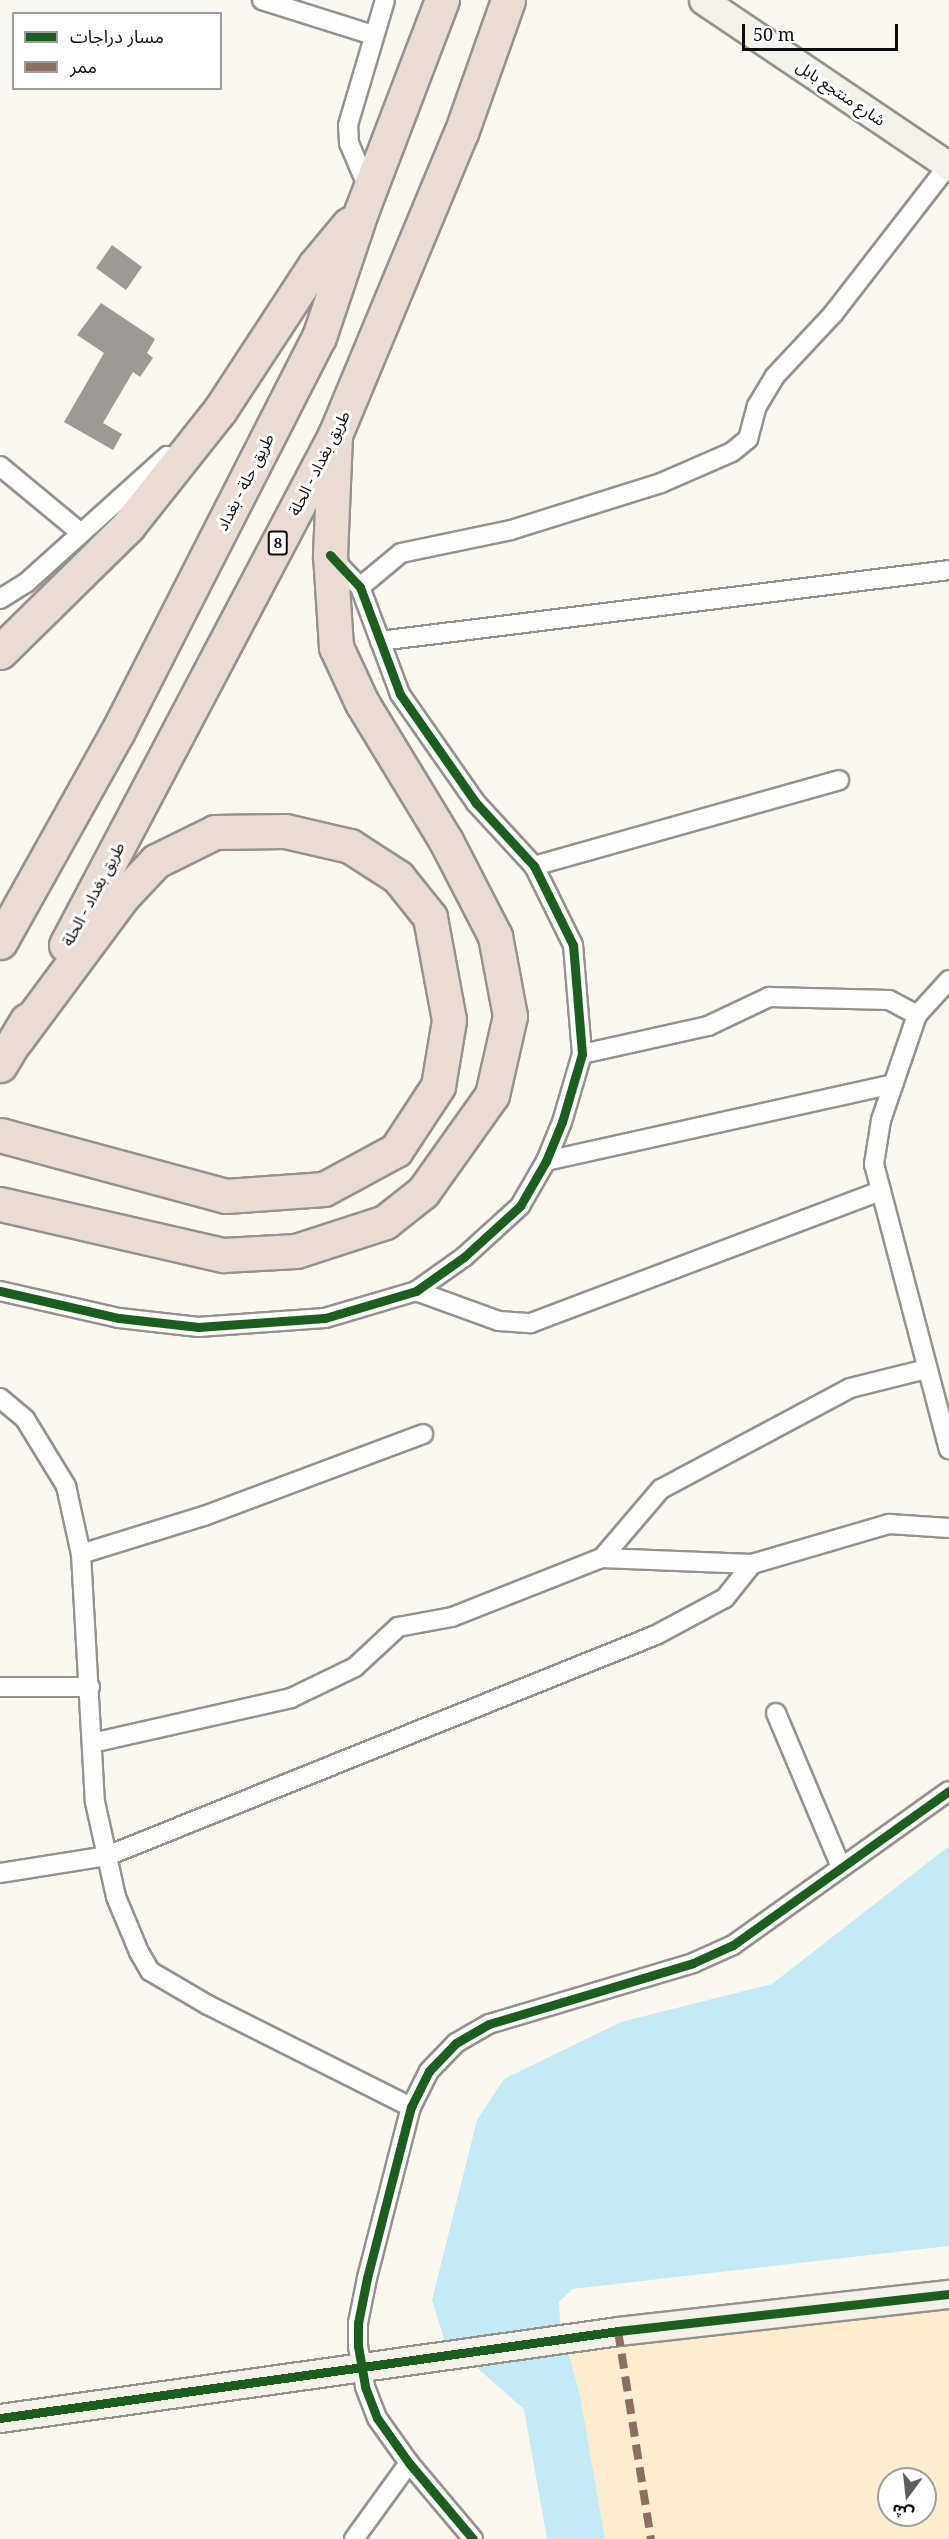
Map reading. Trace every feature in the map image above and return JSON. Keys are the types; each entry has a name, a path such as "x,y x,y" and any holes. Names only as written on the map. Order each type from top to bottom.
{"highway":[{"name":"طريق حلة - بغداد","path":"0,942 117,733 319,336 365,203 442,0"},
{"name":"طريق بغداد - الحلة","path":"8,1052 335,435 461,133 508,0"},
{"path":"0,652 128,526 220,410 315,265 365,203"},
{"path":"0,1204 223,1255 297,1251 385,1222 423,1192 492,1095 510,1016 495,936 446,841 362,703 336,647 330,555 335,435"},
{"path":"0,1135 226,1196 324,1189 396,1150 438,1086 449,1020 430,917 398,876 350,846 285,831 215,832 156,861 123,896 8,1052"}],"street":[{"path":"262,0 373,35"},
{"path":"365,203 348,135 373,35 385,0"},
{"name":"شارع منتجع بابل","path":"703,0 949,166"},
{"path":"360,587 401,553 511,530 661,483 732,452 748,439 757,406 775,376 832,314 949,166"},
{"path":"0,599 26,583 220,410"},
{"path":"0,466 81,533"},
{"path":"0,1291 119,1318 198,1327 325,1318 416,1291 464,1257 520,1206 546,1161 562,1122 582,1054 573,945 534,866 476,803 400,694 360,587 330,555"},
{"path":"380,641 949,570"},
{"path":"534,866 839,780"},
{"path":"949,980 918,1015 881,1120 874,1164 949,1449"},
{"path":"582,1054 708,1026 769,997 889,1000 918,1015"},
{"path":"546,1161 894,1084"},
{"path":"416,1291 499,1322 531,1323 881,1191"},
{"path":"602,1558 661,1489 849,1388 927,1369"},
{"path":"0,1398 26,1419 66,1485 81,1554 95,1802 117,1897 150,1971 411,2107"},
{"path":"81,1554 204,1516 423,1434"},
{"path":"92,1743 291,1698 355,1667 398,1627 452,1617 602,1558 752,1564 889,1524 949,1528"},
{"path":"0,1873 107,1856 656,1635 725,1598 752,1564"},
{"path":"0,1687 90,1687"},
{"path":"776,1713 841,1867"},
{"path":"473,2539 408,2463 377,2418 361,2370 358,2323 361,2300 411,2107 429,2071 472,2032 716,1954 949,1791"},
{"path":"0,2418 361,2370 593,2334 949,2294"},
{"path":"354,2539 408,2463"}],"sand":[{"path":"949,2306 949,2539 605,2539 580,2395 565,2338"}],"water":[{"path":"949,1846 949,2246 572,2289 559,2302 560,2321 580,2395 605,2539 547,2539 524,2409 444,2339 432,2300 477,2120 504,2079 621,2022 772,1984"}],"building":[{"path":"112,245 142,267 126,290 96,268"},
{"path":"101,303 155,339 147,353 153,358 140,377 133,372 103,423 122,434 113,450 64,422 104,353 77,335"}],"marked path":[{"path":"618,2331 651,2539"}],"cycle path":[{"path":"0,1291 119,1318 198,1327 325,1318 416,1291 464,1257 520,1206 546,1161 562,1122 582,1054 573,945 534,866 476,803 400,694 360,587 330,555"},
{"path":"473,2539 409,2463 377,2418 365,2386 358,2346 358,2323 367,2278 411,2107 429,2071 456,2043 489,2024 693,1963 733,1945 949,1791"},
{"path":"0,2418 618,2331 949,2294"}]}
